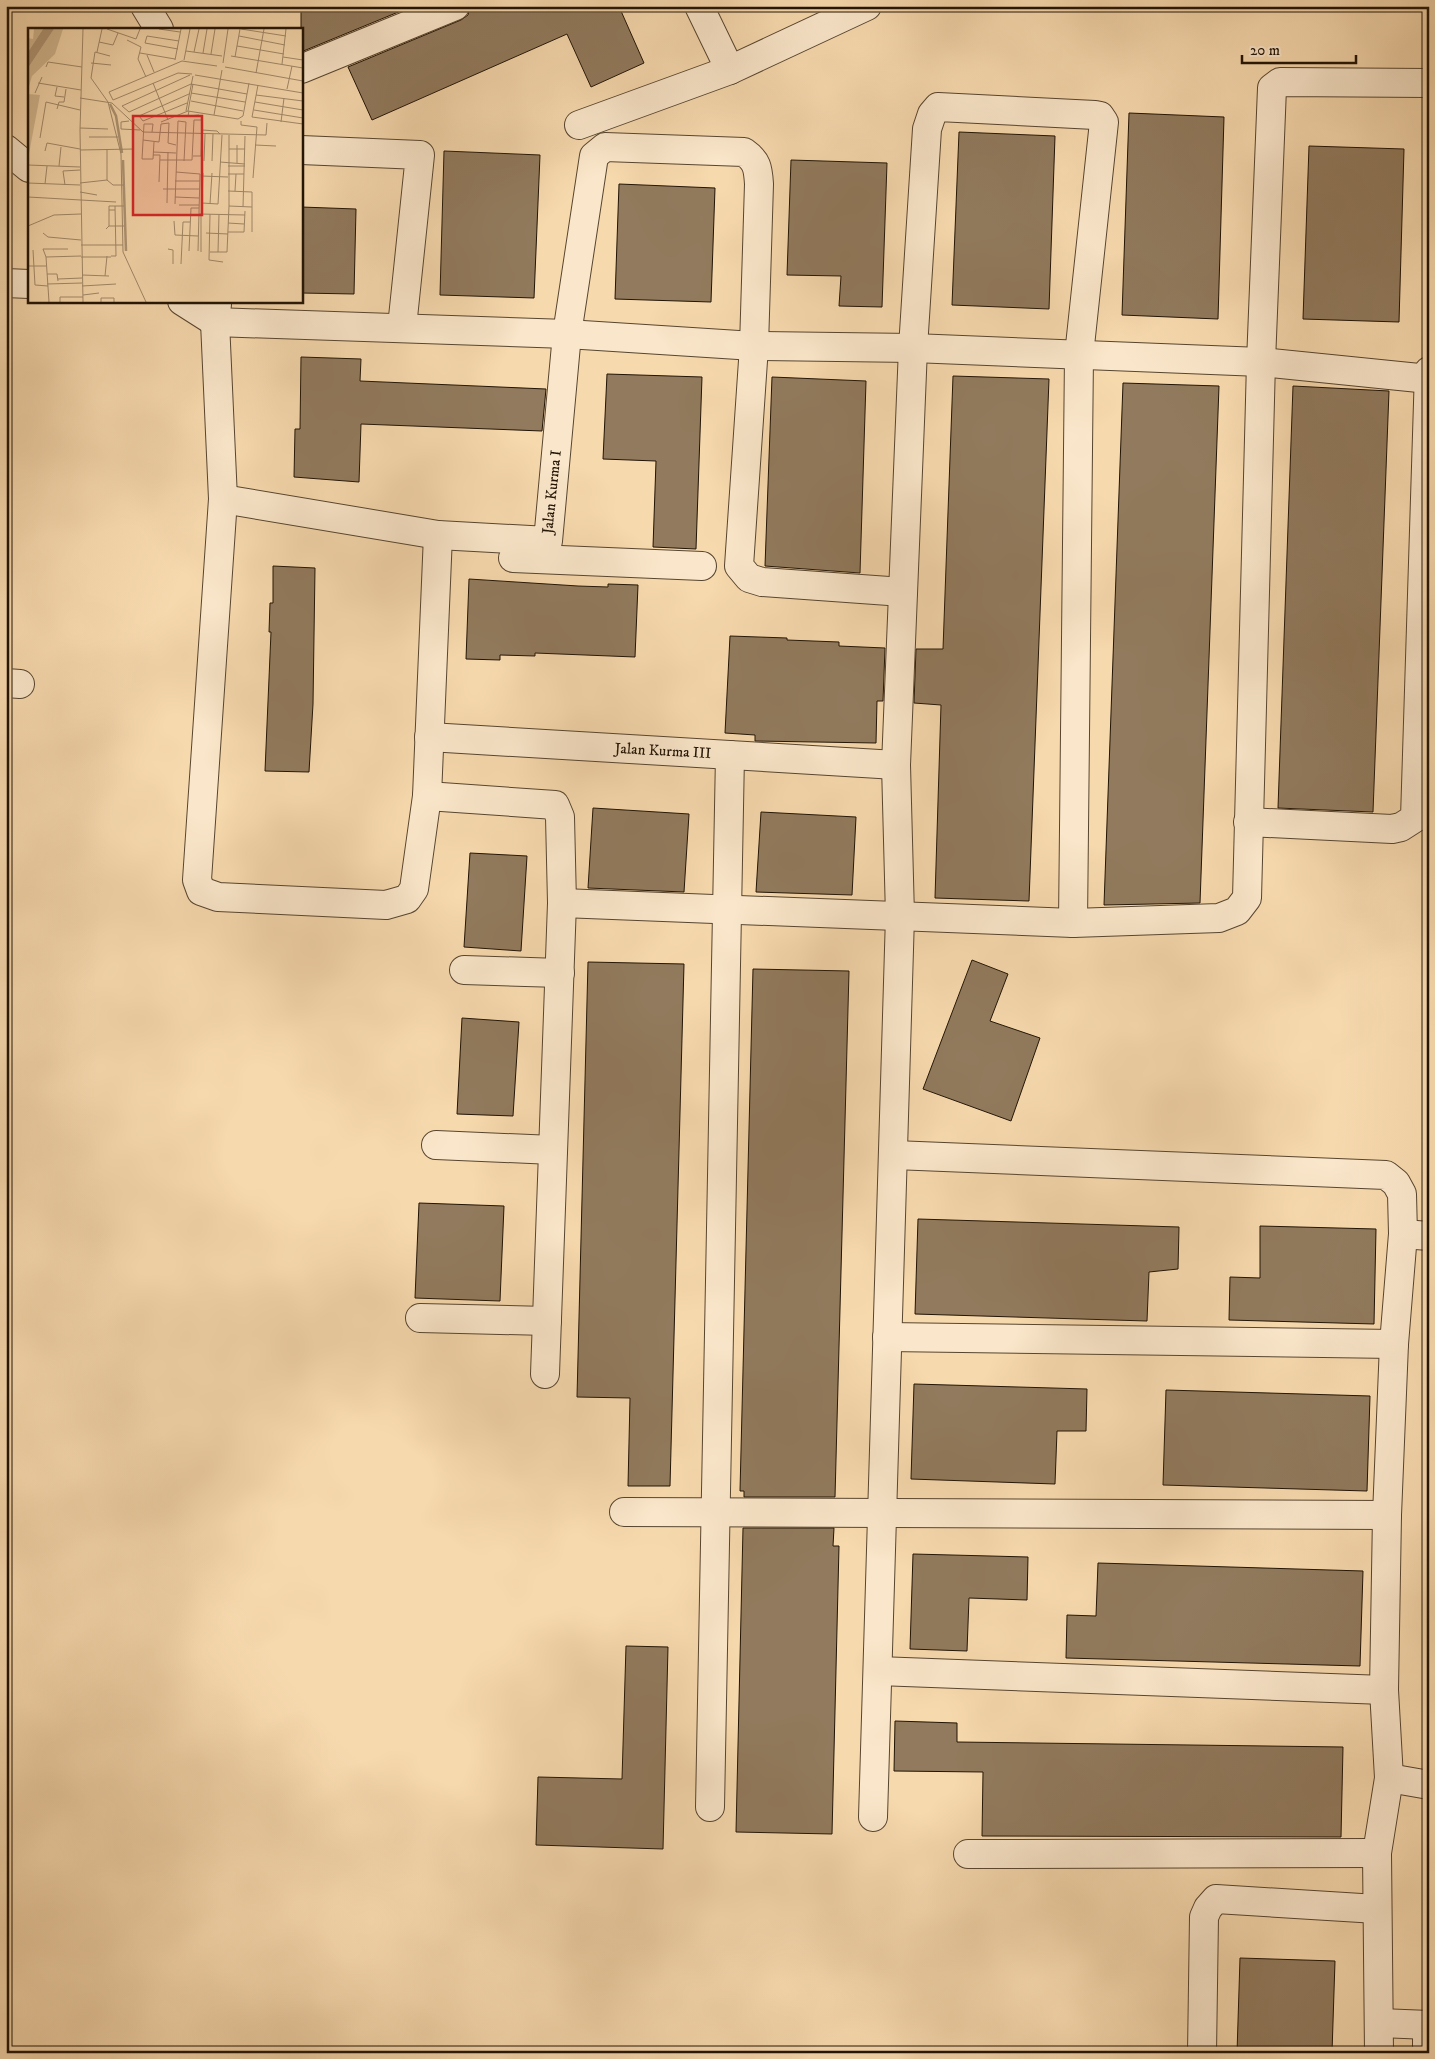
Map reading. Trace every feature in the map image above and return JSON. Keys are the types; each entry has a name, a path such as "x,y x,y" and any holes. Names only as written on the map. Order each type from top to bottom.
{"street":[{"path":"145,6 157,28"},
{"path":"302,69 455,6"},
{"path":"699,6 730,70"},
{"path":"579,126 730,70 867,6"},
{"path":"562,903 1072,923 1219,918 1237,911 1247,898 1261,362 1272,88 1280,82 1429,83"},
{"path":"873,1817 884,1514 887,1337 900,916 896,766 913,348 927,129 932,114 938,107 1095,115 1100,116 1104,122 1080,355 1072,923"},
{"path":"567,334 594,156 605,147 744,152 753,158 758,167 754,346 739,566 749,578 762,582 903,592"},
{"path":"6,149 28,167"},
{"path":"302,150 420,154 402,327"},
{"path":"6,283 28,284"},
{"path":"185,302 216,312 402,327 567,334 754,346 913,348 1261,362 1428,376 1415,818 1401,827 1392,829 1248,822"},
{"path":"216,312 223,499 197,880 201,891 218,897 386,905 407,899 414,889 427,796 437,545"},
{"name":"Jalan Kurma I","path":"437,545 548,540 567,334"},
{"path":"223,499 437,545 702,566"},
{"name":"Jalan Kurma III","path":"430,737 896,766"},
{"path":"710,1807 714,1513 730,755"},
{"path":"427,796 555,805 560,817 562,903 545,1374"},
{"path":"464,970 560,973"},
{"path":"436,1145 553,1150"},
{"path":"894,1155 1386,1176 1396,1183 1402,1194 1416,1235 1394,1344 1387,1515 1384,1690 1389,1778 1377,1853 1379,2053"},
{"path":"420,1318 547,1322"},
{"path":"887,1337 1394,1344"},
{"path":"624,1512 1387,1515"},
{"path":"878,1671 1384,1690"},
{"path":"1389,1778 1429,1785"},
{"path":"968,1854 1377,1853"},
{"path":"1202,2053 1204,1917 1208,1908 1216,1899 1377,1909"},
{"path":"1380,2023 1428,2025 1427,2053"}],"building":[{"path":"301,6 413,6 302,52"},
{"path":"470,6 631,6 621,11 644,63 591,87 567,34 372,120 348,67 461,20 468,15"},
{"path":"1129,113 1224,117 1218,319 1122,315"},
{"path":"959,132 1055,136 1049,309 952,305"},
{"path":"1309,146 1404,149 1399,322 1303,319"},
{"path":"444,151 540,155 534,298 440,295"},
{"path":"791,160 887,163 882,307 839,306 841,276 787,275"},
{"path":"619,184 715,188 711,302 615,299"},
{"path":"302,207 356,209 354,294 302,293"},
{"path":"301,357 361,359 360,381 546,389 542,431 361,424 359,482 294,477 295,429 300,429"},
{"path":"607,374 702,377 696,549 653,547 656,461 603,459"},
{"path":"953,376 1049,379 1029,901 935,898 941,705 914,703 916,649 943,649"},
{"path":"772,377 866,381 860,573 765,566"},
{"path":"1123,383 1219,386 1200,903 1104,905"},
{"path":"1293,386 1389,391 1373,812 1278,808"},
{"path":"273,566 315,568 313,704 309,772 265,771 271,632 269,632 270,603 273,603"},
{"path":"469,579 578,586 638,585 635,657 535,653 535,656 500,655 500,660 466,659"},
{"path":"730,636 839,642 839,646 885,648 883,701 877,701 876,743 755,741 755,735 725,733"},
{"path":"593,808 689,814 684,892 588,888"},
{"path":"761,812 856,817 852,895 756,892"},
{"path":"470,853 527,856 521,951 464,947"},
{"path":"972,960 1008,974 990,1021 1040,1038 1011,1121 923,1089"},
{"path":"588,962 684,964 670,1486 628,1486 630,1398 577,1397"},
{"path":"753,969 849,971 835,1497 744,1497 744,1491 740,1491"},
{"path":"462,1018 519,1022 513,1116 457,1114"},
{"path":"419,1203 504,1206 500,1301 415,1298"},
{"path":"918,1219 1179,1227 1178,1269 1149,1272 1147,1321 915,1314"},
{"path":"1260,1226 1376,1229 1374,1324 1229,1320 1230,1277 1260,1278"},
{"path":"914,1384 1087,1389 1086,1431 1057,1431 1055,1484 911,1479"},
{"path":"1166,1390 1370,1396 1367,1491 1163,1485"},
{"path":"743,1528 834,1528 833,1546 839,1546 832,1834 736,1832"},
{"path":"913,1554 1028,1557 1027,1600 969,1598 967,1651 910,1649"},
{"path":"1098,1563 1363,1571 1360,1666 1066,1658 1067,1615 1096,1616"},
{"path":"626,1646 668,1647 663,1849 536,1845 538,1777 622,1779"},
{"path":"895,1721 957,1723 957,1742 1343,1747 1341,1837 982,1836 983,1772 894,1771"},
{"path":"1240,1958 1335,1961 1332,2053 1237,2053"}]}
